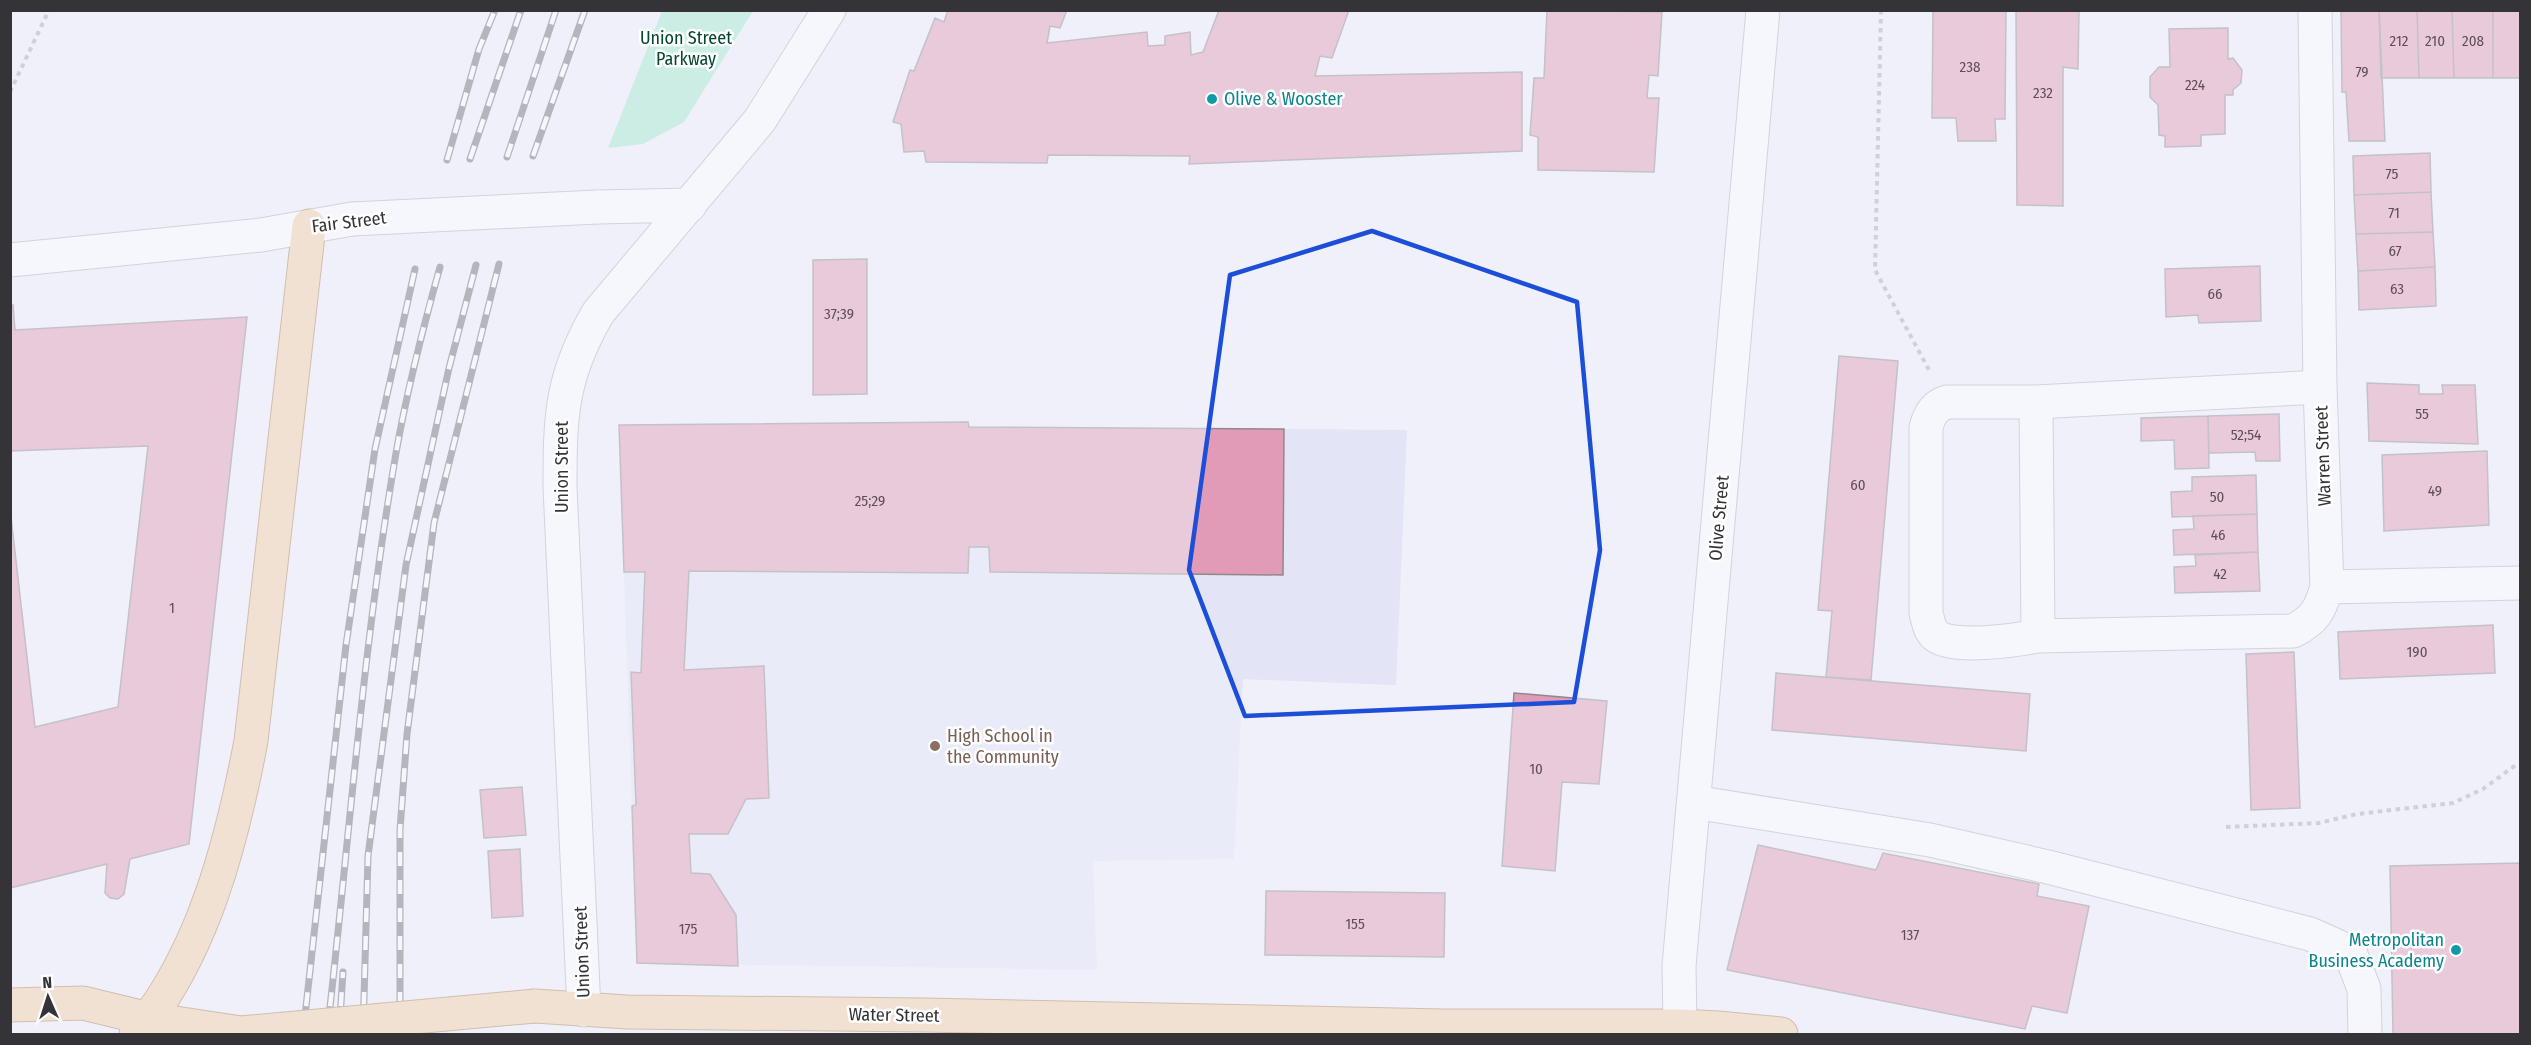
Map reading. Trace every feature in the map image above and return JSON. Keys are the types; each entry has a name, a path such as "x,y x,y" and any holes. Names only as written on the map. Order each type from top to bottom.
{"main road":[{"path":"143,1027 175,978 203,916 226,856 239,808 251,741 309,226"},
{"name":"Water Street","path":"10,1005 83,1003 143,1027 241,1033 535,1006 938,1025 1680,1026 1781,1035"}],"street":[{"name":"Union Street","path":"584,1010 560,487 562,402 575,358 598,312 760,120 829,10"},
{"name":"Olive Street","path":"1680,1026 1679,966 1763,10"},
{"name":"Warren Street","path":"1947,402 1930,414 1926,428 1926,613 1934,634 1941,639 1952,642 2008,642 2038,636 2293,631 2309,624 2320,608 2327,587 2320,387 2315,10"},
{"name":"Fair Street","path":"10,260 261,236 351,219 597,207 690,205"},
{"path":"1947,402 2036,402 2320,387"},
{"path":"2036,402 2038,636"},
{"path":"2327,587 2520,583"},
{"path":"1694,802 1930,840 2048,867 2310,934 2350,952 2364,989 2365,1035"}],"path":[{"path":"10,92 49,10"},
{"path":"1881,10 1875,270 1947,402"},
{"path":"2226,827 2319,823 2357,814 2453,803 2483,789 2516,765 2520,765"}],"highlighted area":[{"path":"1372,231 1577,302 1600,550 1574,702 1245,716 1189,570 1230,275"}],"shaded area":[{"name":"High School in the Community","path":"968,422 969,427 1407,430 1396,685 1243,679 1234,859 1093,861 1097,970 637,963 619,425"}],"green space":[{"name":"Union Street Parkway","path":"662,11 753,11 684,122 643,144 608,148"}],"building":[{"name":"Olive & Wooster","path":"948,10 1067,10 1060,28 1050,26 1047,43 1147,32 1148,46 1165,45 1165,36 1190,32 1191,55 1203,52 1219,10 1349,10 1332,58 1320,56 1315,76 1522,72 1522,151 1189,164 1190,156 1048,155 1047,163 926,162 924,151 904,152 901,124 893,122 910,70 914,71 935,18 944,22"},
{"path":"1547,10 1662,12 1658,76 1649,75 1647,98 1659,98 1654,172 1538,170 1538,137 1530,135 1534,78 1544,78"},
{"path":"1933,10 2006,10 2005,119 1995,119 1996,141 1958,141 1956,118 1932,118"},
{"path":"2016,10 2079,10 2078,69 2063,67 2063,206 2017,205"},
{"path":"2341,10 2379,10 2385,141 2349,141 2346,92 2342,92"},
{"path":"2379,10 2417,10 2419,78 2381,78"},
{"path":"2417,10 2452,10 2454,78 2419,78"},
{"path":"2452,10 2493,10 2493,78 2454,78"},
{"path":"2493,10 2520,10 2520,78 2493,78"},
{"path":"2228,28 2228,59 2233,58 2242,70 2241,83 2233,90 2233,95 2225,95 2225,134 2201,135 2201,146 2165,147 2165,136 2159,135 2158,105 2150,97 2150,77 2159,67 2170,67 2169,29"},
{"path":"2430,153 2431,192 2354,195 2353,156"},
{"path":"2431,192 2433,232 2356,234 2354,195"},
{"path":"2433,232 2435,267 2358,271 2356,234"},
{"path":"867,259 867,394 813,395 813,260"},
{"path":"2260,266 2261,321 2199,323 2198,315 2166,317 2165,269"},
{"path":"2435,267 2436,306 2359,310 2358,271"},
{"path":"13,305 15,330 247,317 189,844 130,859 124,894 118,899 110,898 105,893 107,864 10,888 10,508 35,727 118,707 148,446 10,451 10,306"},
{"path":"1839,356 1898,361 1871,680 1826,677 1832,611 1818,610"},
{"path":"2367,383 2419,385 2419,394 2443,394 2442,385 2475,385 2478,444 2369,441"},
{"path":"2279,414 2280,461 2256,461 2255,452 2209,453 2208,416"},
{"path":"2208,416 2209,468 2175,469 2174,440 2141,441 2141,418"},
{"path":"968,422 969,427 1284,429 1283,575 990,572 989,547 969,547 968,573 689,571 684,670 764,666 769,798 746,799 728,834 689,834 691,873 710,874 736,915 738,966 637,963 632,806 636,805 631,672 641,673 645,572 624,572 619,425"},
{"path":"2487,451 2489,525 2384,531 2382,455"},
{"path":"2256,475 2257,514 2172,517 2171,492 2192,491 2192,477"},
{"path":"2257,514 2258,552 2174,555 2173,530 2194,529 2193,516"},
{"path":"2258,552 2260,591 2175,593 2174,567 2196,566 2195,555"},
{"path":"2493,625 2495,673 2340,679 2338,632"},
{"path":"2294,652 2300,808 2251,810 2246,654"},
{"path":"1776,673 2030,694 2026,751 1772,730"},
{"path":"1514,693 1607,701 1599,784 1562,782 1555,871 1502,866"},
{"path":"522,787 526,835 484,838 480,790"},
{"path":"1758,845 1876,870 1883,853 2039,884 2037,896 2089,906 2067,1013 2032,1006 2025,1029 1727,970"},
{"path":"520,849 523,916 492,918 488,851"},
{"name":"Metropolitan Business Academy","path":"2520,863 2520,1034 2393,1034 2390,866"},
{"path":"1266,891 1445,893 1444,957 1265,955"}],"railway":[{"path":"447,160 479,49 495,10"},
{"path":"470,159 521,10"},
{"path":"507,157 556,10"},
{"path":"533,156 585,10"},
{"path":"400,1034 400,830 407,734 434,523 499,264"},
{"path":"363,1034 368,856 406,565 449,368 476,265"},
{"path":"327,1034 365,670 384,525 405,406 440,267"},
{"path":"303,1034 346,645 375,449 415,269"},
{"path":"339,1034 343,972"}],"place":[{"name":"Olive & Wooster","path":"1212,99"},
{"name":"High School in the Community","path":"935,746"},
{"name":"Metropolitan Business Academy","path":"2456,950"}]}
